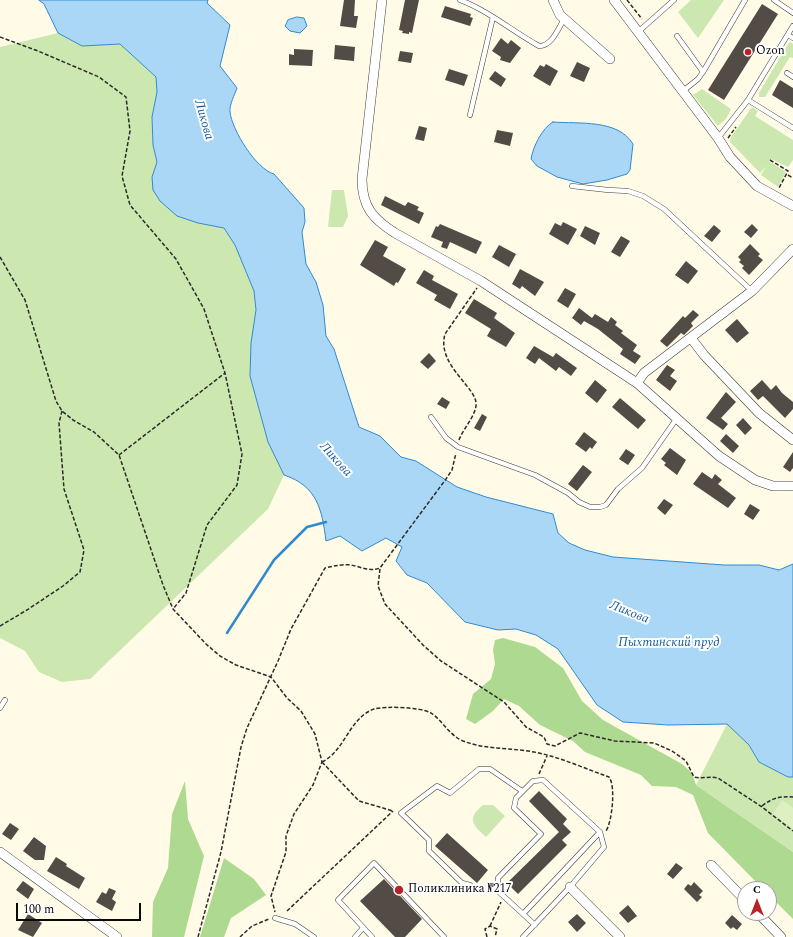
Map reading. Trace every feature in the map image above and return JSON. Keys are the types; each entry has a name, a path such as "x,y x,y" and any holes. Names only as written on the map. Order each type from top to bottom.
{"street":[{"path":"382,0 362,179 363,198 368,208 380,223 481,281 637,383 719,456 755,480 773,486 793,486"},
{"path":"554,0 560,15 610,59"},
{"path":"614,0 718,138 730,157 757,186 793,206"},
{"path":"637,383 644,373 752,291 793,249"},
{"path":"691,338 704,356 759,414 793,440"},
{"path":"0,852 117,937"},
{"path":"711,865 737,892"},
{"path":"570,887 620,937"},
{"path":"766,921 781,937"}],"lane":[{"path":"460,0 494,17 539,46 546,45 551,40 564,19"},
{"path":"638,32 674,0"},
{"path":"683,92 698,79 703,72 745,0"},
{"path":"774,0 793,13"},
{"path":"470,115 494,17"},
{"path":"718,138 748,100 793,26"},
{"path":"788,35 793,38"},
{"path":"677,36 703,72"},
{"path":"787,73 793,76"},
{"path":"748,100 793,128"},
{"path":"572,186 628,191 643,196 664,209 752,291"},
{"path":"431,417 446,438 458,447 534,475 568,493 579,502 590,507 600,507 606,504 618,489 642,468 677,418"},
{"path":"0,708 5,700"},
{"path":"470,885 462,883 429,851 429,840 401,813 437,786 450,793 479,769 490,769 522,791"},
{"path":"523,937 535,925 570,887 604,847 600,832 543,780 533,781 522,791 516,798 514,808 541,834 498,878 499,892 535,925"},
{"path":"523,914 600,832"},
{"path":"372,937 338,900 374,863 444,937"},
{"path":"275,918 295,924 314,937"},
{"path":"356,937 363,928"}],"path":[{"path":"0,37 38,51 99,77 126,97 130,131 122,176 130,205 176,259 204,309 225,373 242,454 237,485 207,525 186,593 174,609"},
{"path":"770,160 788,171 778,189"},
{"path":"787,175 793,178"},
{"path":"0,257 25,300 56,400 62,411 73,420 94,432 119,455 163,585 174,609 206,644 220,656 236,665 271,677 287,698 301,711 312,726 322,762 358,801 393,812 287,911"},
{"path":"198,937 221,852 241,747 247,728 271,677 291,629 325,568 336,565 350,565 375,570 380,568 452,470 459,438 476,408 476,401 453,369 443,342 445,334 481,281"},
{"path":"119,455 225,373"},
{"path":"0,626 63,586 80,572 84,550 64,490 59,423 62,411"},
{"path":"380,568 378,586 385,604 423,645 441,661 504,702 526,727 544,737 547,744 555,746 580,733 615,741 654,743 672,751 686,761 694,777 702,778 710,776 718,778 762,807 793,831"},
{"path":"240,937 252,926 275,918 275,909 270,896 286,852 286,836 294,814 313,785 322,762 336,752 350,730 360,718 374,709 396,708 420,710 431,713 453,735 462,740 485,748 529,751 609,777 613,782 610,821 607,831 600,832"},
{"path":"536,781 547,756"},
{"path":"762,807 770,799 782,796 793,797"},
{"path":"487,937 485,929 490,926 504,897"},
{"path":"490,926 497,930 495,937"}],"green space":[{"path":"691,0 724,0 698,38 678,12"},
{"path":"58,33 82,46 120,44 156,77 157,92 152,117 153,145 157,162 152,177 198,223 224,228 235,245 254,291 256,310 251,343 250,376 268,442 284,475 268,509 90,679 62,682 39,672 25,651 0,638 0,47"},
{"path":"790,42 793,44 793,58 790,57 765,97 759,97 759,93"},
{"path":"702,89 731,109 726,119 718,126 693,95"},
{"path":"752,107 758,111 755,116 793,140 793,160 788,167 771,159 769,161 786,172 778,187 761,175 766,166 760,173 730,142 731,137"},
{"path":"332,190 344,190 348,216 343,227 328,227"},
{"path":"503,638 535,647 563,668 582,701 603,720 682,764 692,773 696,785 793,852 793,919 777,903 777,881 755,881 708,833 693,795 676,787 652,786 641,775 585,752 573,741 540,725 519,706 504,699 493,711 475,724 466,719 473,694 491,679 495,664 493,650 495,640"},
{"path":"727,724 749,745 759,762 788,777 793,777 793,852 696,785"},
{"path":"185,781 188,819 204,856 184,937 152,937 153,902 168,868 172,814"},
{"path":"782,800 793,808 793,829 773,814"},
{"path":"483,805 493,805 505,816 486,837 473,822 474,814"},
{"path":"224,858 254,879 266,895 231,918 224,937 200,937"}],"water":[{"name":"Пыхтинский пруд","path":"39,0 208,0 207,3 230,25 220,66 237,88 230,106 232,120 240,138 253,157 267,171 274,174 304,208 305,222 302,232 306,264 316,282 323,305 326,336 334,349 359,427 380,436 401,457 416,461 457,487 486,497 553,514 558,533 569,543 585,550 613,557 724,565 759,565 779,570 793,564 793,777 788,777 759,762 749,745 727,724 668,725 623,722 597,705 558,649 536,635 516,629 498,630 465,622 427,583 407,575 396,561 402,547 386,538 362,551 340,536 326,541 320,509 316,500 304,485 284,475 268,442 250,376 251,343 256,310 254,291 235,245 224,228 198,223 177,216 160,201 153,190 152,177 157,162 153,145 152,117 157,92 156,77 120,44 82,46 58,33 44,4"},
{"path":"297,17 304,18 307,26 300,33 290,31 285,26 288,20"},
{"path":"553,122 597,124 618,130 633,144 630,170 627,174 607,180 583,184 557,177 537,166 531,159 534,149 542,133"}],"building":[{"path":"344,0 355,0 354,16 358,16 356,28 340,26"},
{"path":"405,0 419,0 412,33 409,32 409,34 402,33 403,31 399,30"},
{"path":"762,4 778,14 724,100 708,90"},
{"path":"445,6 471,14 470,17 473,18 470,26 441,17"},
{"path":"501,38 508,44 511,40 521,48 510,63 500,60 501,57 492,51"},
{"path":"335,45 355,47 354,61 334,59"},
{"path":"294,49 313,50 312,66 289,65 289,54 294,55"},
{"path":"400,51 413,53 411,63 398,61"},
{"path":"577,62 590,68 584,82 570,76"},
{"path":"546,64 558,71 550,86 533,76 540,65 544,67"},
{"path":"449,69 468,75 464,86 445,80"},
{"path":"495,71 506,79 501,87 489,79"},
{"path":"780,80 793,88 793,108 772,95"},
{"path":"419,126 427,128 424,141 415,139"},
{"path":"497,130 513,133 510,146 494,142"},
{"path":"385,196 405,206 408,202 419,207 417,210 424,213 419,224 381,205"},
{"path":"563,222 577,229 568,245 549,234 555,223 561,226"},
{"path":"440,224 482,242 476,254 450,242 447,249 441,247 443,242 431,237 436,226 438,227"},
{"path":"752,224 758,230 751,238 744,232"},
{"path":"714,225 721,231 712,242 704,236"},
{"path":"585,226 600,233 595,245 580,236"},
{"path":"621,236 630,241 620,257 611,252"},
{"path":"375,240 388,247 383,256 406,269 398,283 396,282 394,286 360,265"},
{"path":"750,244 760,254 758,256 763,260 749,275 742,268 744,266 739,262 741,260 738,257"},
{"path":"499,245 516,254 509,267 492,257"},
{"path":"686,261 698,271 688,284 675,275"},
{"path":"520,269 544,282 535,296 522,286 520,289 512,284"},
{"path":"424,270 434,276 432,280 458,294 450,309 434,300 437,295 416,283"},
{"path":"565,288 576,294 568,308 557,301"},
{"path":"474,299 497,313 494,318 515,333 506,347 487,336 491,329 465,313"},
{"path":"579,308 592,318 595,314 608,322 611,317 617,322 615,325 623,331 621,333 637,345 633,351 641,356 635,364 620,354 623,349 598,329 584,321 581,325 572,318"},
{"path":"693,310 699,315 691,323 693,326 684,335 681,333 667,347 660,341 683,316 685,318"},
{"path":"737,319 749,333 737,343 725,330"},
{"path":"534,346 553,357 556,353 577,368 571,376 559,367 556,371 539,358 535,364 526,358"},
{"path":"429,353 436,361 428,369 420,362"},
{"path":"667,365 675,370 670,376 677,381 670,391 656,380"},
{"path":"595,380 607,390 597,403 585,393"},
{"path":"762,380 771,390 776,385 782,393 793,402 793,409 785,418 763,396 758,400 750,391"},
{"path":"726,392 736,402 721,418 728,424 723,430 706,418"},
{"path":"442,397 450,402 446,409 437,404"},
{"path":"620,398 646,420 638,429 612,407"},
{"path":"482,414 487,417 480,431 474,428"},
{"path":"743,418 752,428 745,435 736,425"},
{"path":"584,432 597,442 592,449 590,447 586,452 575,444"},
{"path":"726,434 739,446 733,453 720,441"},
{"path":"670,448 686,460 677,475 664,465 666,463 661,459"},
{"path":"626,449 635,455 628,465 619,459"},
{"path":"793,452 793,468 790,472 783,467"},
{"path":"583,465 592,472 577,491 568,484"},
{"path":"702,472 712,479 715,474 722,480 718,484 736,498 728,508 693,484"},
{"path":"664,499 673,505 665,515 657,508"},
{"path":"750,504 760,510 753,520 744,514"},
{"path":"539,791 567,819 563,824 571,832 562,840 567,845 518,894 507,883 559,832 529,801"},
{"path":"10,823 19,829 11,840 2,834"},
{"path":"447,833 488,870 477,883 435,846"},
{"path":"34,837 46,846 44,860 35,860 23,851"},
{"path":"56,857 67,864 66,866 85,878 79,889 47,871"},
{"path":"676,863 683,868 673,879 667,874"},
{"name":"Поликлиника №217","path":"384,879 422,919 405,937 395,937 360,901"},
{"path":"23,881 34,889 28,899 16,890"},
{"path":"694,882 703,891 699,895 702,897 697,902 684,889 688,884 691,886"},
{"path":"109,888 116,891 112,899 116,902 112,911 96,902 102,892 106,894"},
{"path":"628,905 637,916 628,923 619,913"},
{"path":"28,914 42,923 33,937 18,930"},
{"path":"577,914 586,923 577,932 568,922"},
{"path":"732,915 742,924 737,930 733,927 731,929 725,923"}],"waterway":[{"path":"227,633 274,560 307,527 326,522"}],"place":[{"name":"Ozon","path":"748,52"},
{"name":"Поликлиника №217","path":"399,890"}],"water label":[{"name":"Ликова","path":"203,120"},
{"name":"Ликова","path":"335,460"},
{"name":"Ликова","path":"629,613"}]}
